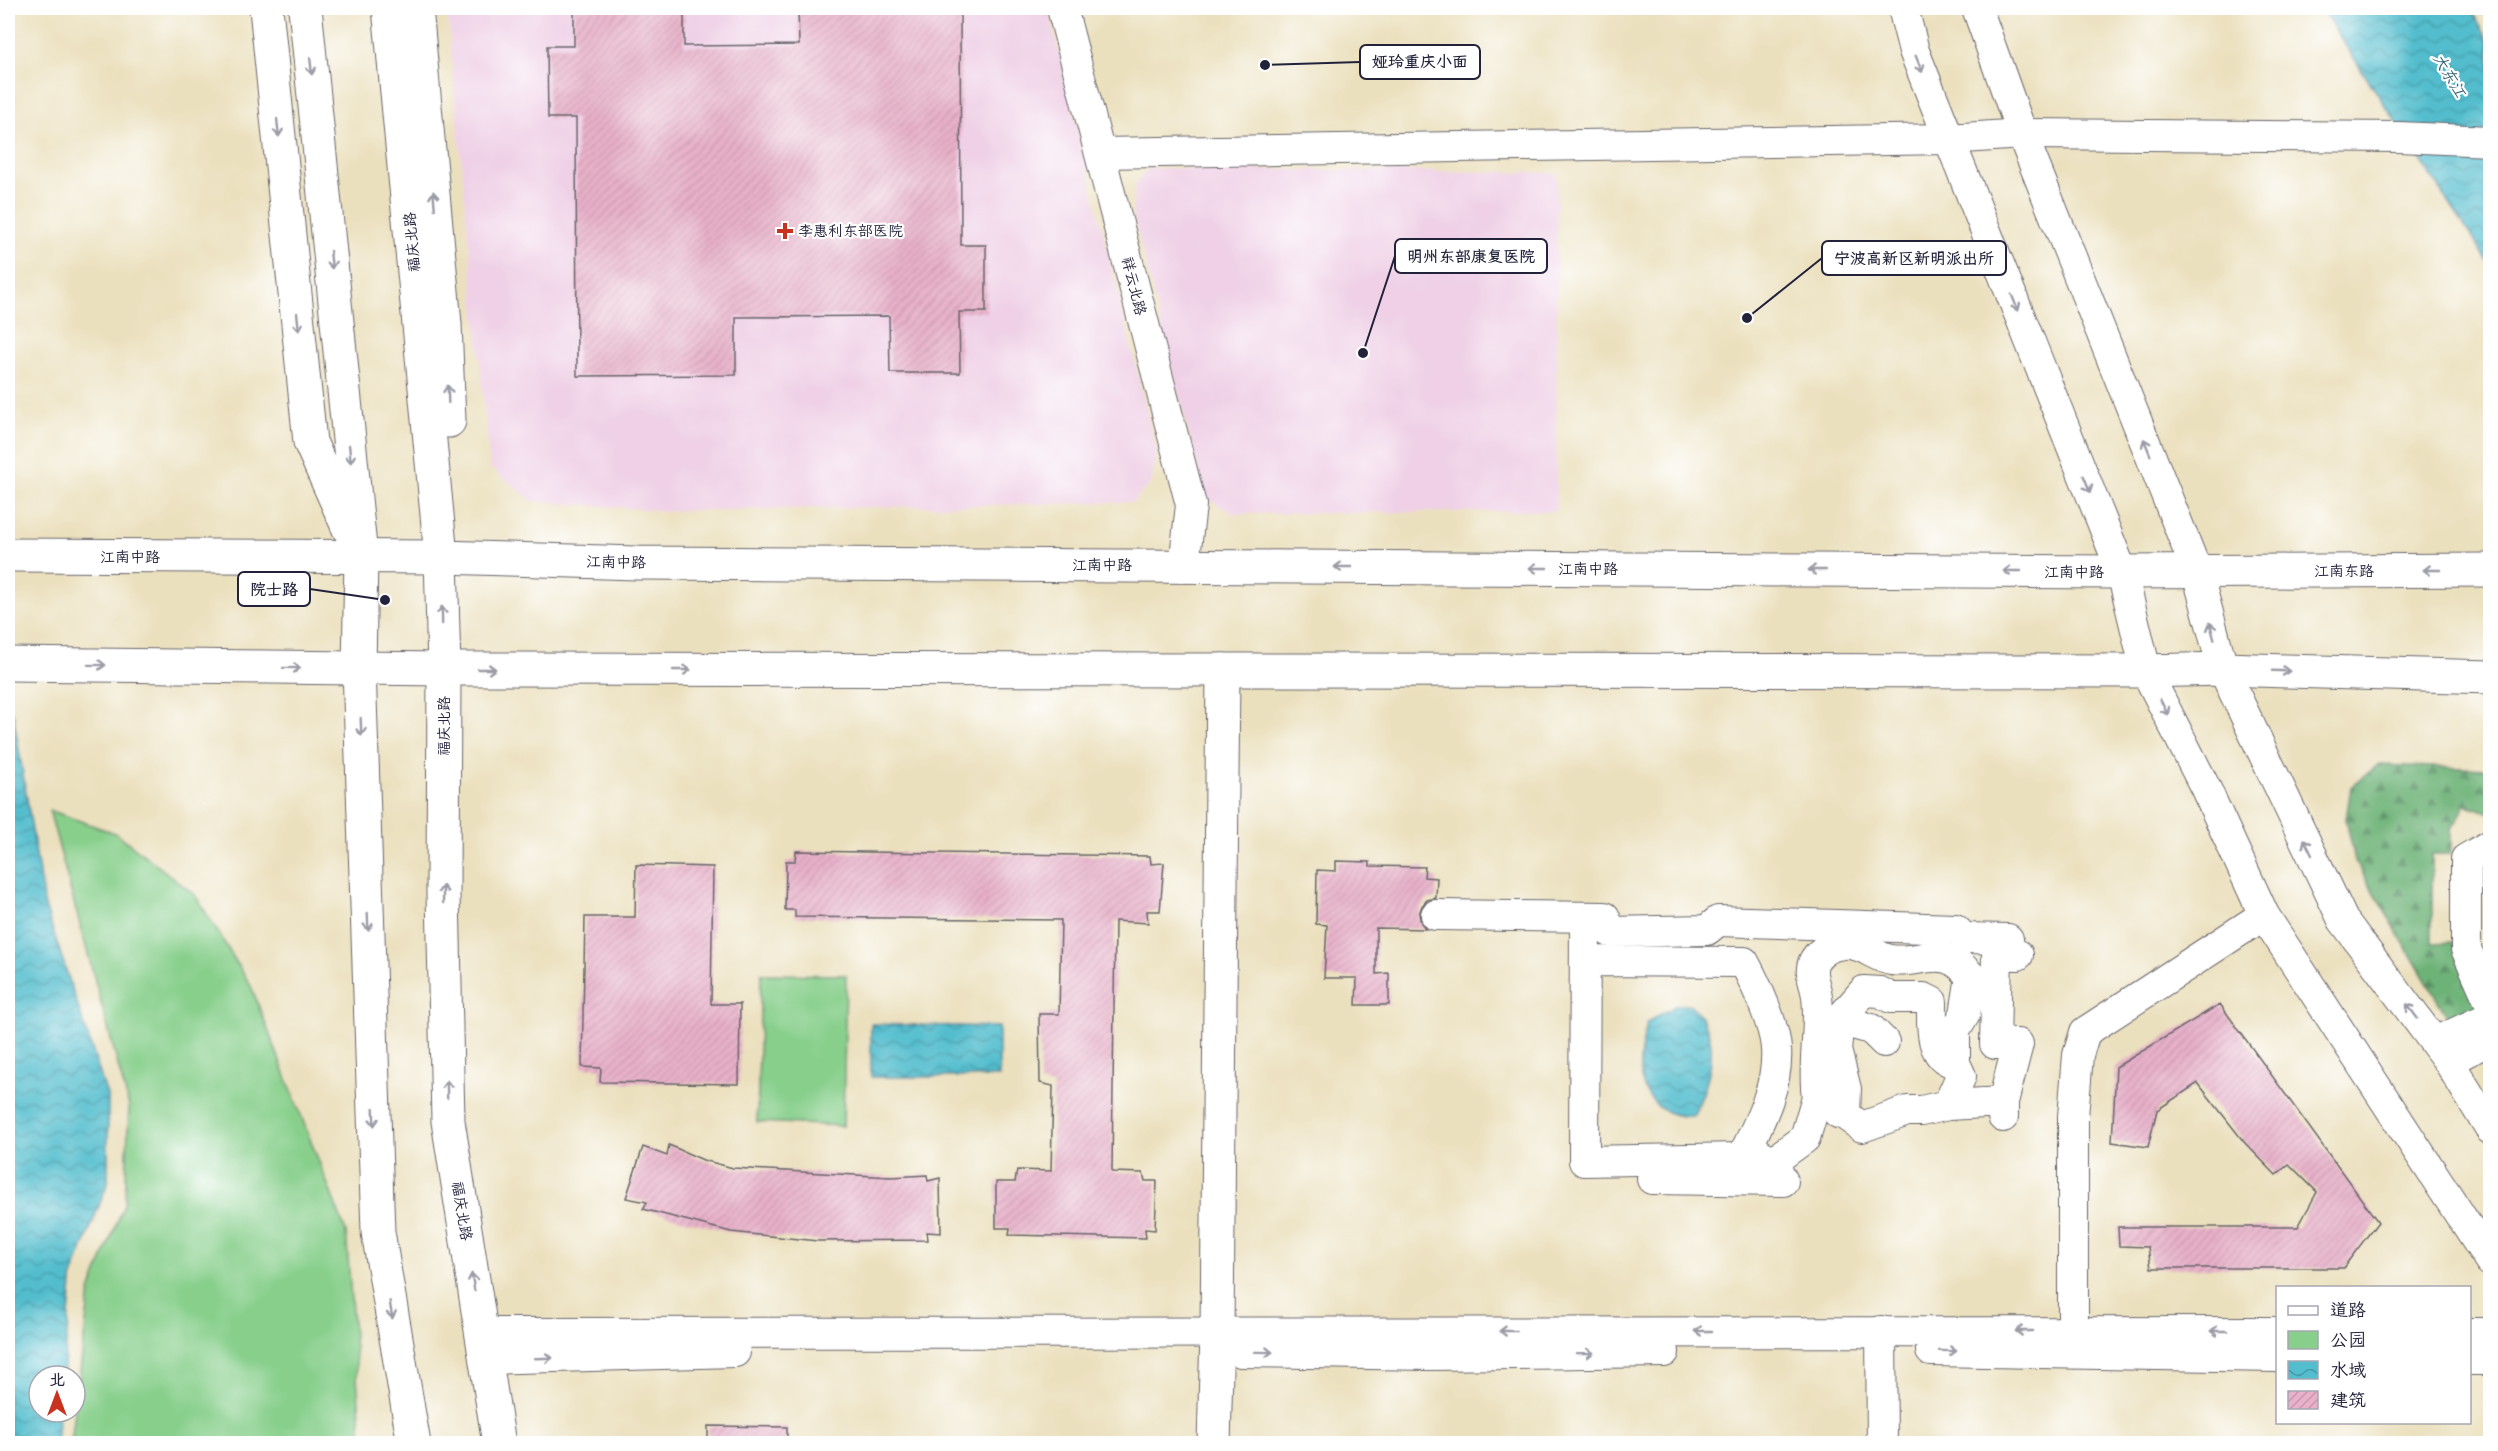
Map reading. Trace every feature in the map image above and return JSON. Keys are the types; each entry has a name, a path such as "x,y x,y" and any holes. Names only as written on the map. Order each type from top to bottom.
{"main road":[{"path":"266,8 310,442 361,557"},
{"path":"305,8 361,557 359,668 378,1232 414,1443"},
{"name":"福庆北路","path":"389,8 441,557 444,669 443,893 448,1121 499,1443"},
{"path":"416,8 445,324 450,448 441,557"},
{"name":"江南中路","path":"16,555 441,557 636,563 2197,572"},
{"name":"江南东路","path":"2197,572 2490,570"},
{"path":"23,664 444,669 2146,671 2223,669 2490,677"},
{"path":"1214,1443 1217,1342 1223,670"}],"street":[{"name":"祥云北路","path":"1062,8 1191,505 1184,566"},
{"path":"1903,8 1914,51 2122,572 2146,671 2206,789 2264,915 2490,1261"},
{"path":"1977,8 2022,134 2197,572 2223,669 2343,920 2442,1052 2490,1129"},
{"path":"1100,153 1949,139 2022,134 2399,137 2490,141"},
{"path":"2490,845 2466,860 2466,950 2490,1003"},
{"path":"1436,915 1707,930 1718,921 1955,928 1964,938 2008,939 2016,955 1997,954 1995,1044 2018,1044 2003,1110 1948,1105 1922,1112 1907,1112 1862,1127 1845,1115 1846,1089 1836,1050 1839,1020 1864,990 1880,992 1891,998 1924,998 1932,1002 1935,1040 1939,1055 1945,1061 1955,1063"},
{"path":"2073,1331 2073,1118 2078,1055 2085,1032 2264,915"},
{"path":"1598,924 1611,945 1751,948"},
{"path":"1585,961 1744,963 1757,987 1776,1047 1774,1074 1760,1121 1760,1154 1783,1181 1582,1178 1585,961 1598,924"},
{"path":"1584,1161 1742,1158 1805,1138 1817,1097 1815,1082 1817,996 1812,975 1813,963 1822,950 1842,944 1853,944 1890,960 1925,959 1938,956 1954,961 1971,976 1965,1014 1955,1031 1955,1063 1961,1076 1948,1105"},
{"path":"2442,1052 2490,1017"},
{"path":"1839,1020 1871,1029 1884,1042"},
{"path":"2442,1052 2490,1039"},
{"path":"1817,1097 1826,1097 1838,1113 1845,1112"},
{"path":"1881,1341 2073,1331 2276,1332"},
{"path":"2471,1333 2490,1333"},
{"path":"484,1346 1881,1341 2276,1357"},
{"path":"1881,1341 1882,1443"},
{"path":"2471,1360 2490,1360"}],"shaded area":[{"name":"李惠利东部医院","path":"447,8 1048,8 1157,454 1151,483 1133,502 667,511 533,501 490,468"},
{"path":"1149,168 1557,173 1556,511 1234,514 1205,497 1132,210 1136,183"}],"green space":[{"path":"2378,765 2490,769 2490,813 2466,805 2451,830 2451,854 2432,854 2432,943 2452,942 2490,1003 2457,1033 2355,861 2346,819 2351,787"},
{"path":"49,810 117,834 195,895 251,986 346,1232 362,1443 71,1443 73,1424 87,1424 87,1364 81,1364 90,1291 125,1202 129,1106"},
{"path":"761,974 846,975 843,1126 757,1122"}],"water":[{"name":"大东江","path":"2321,8 2470,8 2490,43 2490,265"},
{"path":"13,713 44,903 108,1098 108,1182 73,1274 64,1364 27,1364 27,1424 58,1424 56,1443 8,1443 8,714"},
{"path":"1677,1005 1691,1005 1708,1030 1711,1044 1709,1073 1693,1116 1681,1116 1661,1108 1647,1093 1640,1072 1640,1059 1647,1022"},
{"path":"871,1024 999,1027 999,1077 871,1077"}],"building":[{"path":"574,8 684,8 684,46 799,45 798,8 960,8 961,245 986,245 986,312 959,312 960,373 890,373 889,316 736,317 736,375 577,376 576,118 548,118 547,46 574,46"},
{"path":"796,851 1150,856 1151,864 1164,863 1160,911 1147,911 1148,923 1115,921 1112,1172 1143,1173 1145,1181 1157,1181 1155,1230 1145,1229 1146,1238 1009,1235 1010,1228 996,1228 996,1182 1015,1182 1017,1170 1051,1171 1053,1086 1040,1083 1039,1014 1059,1014 1061,920 795,917 795,910 785,910 786,861 795,861"},
{"path":"1336,861 1370,862 1370,866 1425,867 1424,877 1437,878 1436,898 1427,900 1419,914 1421,923 1426,929 1376,928 1376,974 1389,973 1389,1005 1356,1005 1357,978 1324,978 1327,925 1316,924 1317,870 1336,871"},
{"path":"636,865 713,867 711,1004 740,1004 739,1084 600,1082 601,1068 582,1067 585,917 635,917"},
{"path":"2220,1004 2378,1222 2343,1268 2151,1268 2148,1247 2119,1246 2118,1227 2298,1227 2317,1192 2289,1164 2276,1175 2244,1142 2198,1083 2157,1110 2148,1147 2112,1142 2116,1067"},
{"path":"669,1145 703,1160 733,1168 891,1177 927,1175 928,1181 940,1178 941,1233 927,1232 928,1240 818,1241 731,1232 643,1209 647,1202 626,1198 643,1147 667,1156"},
{"path":"708,1426 787,1427 787,1443 708,1443"}],"place":[{"name":"娅玲重庆小面","path":"1265,65"},
{"name":"李惠利东部医院","path":"785,231"},
{"name":"宁波高新区新明派出所","path":"1747,318"},
{"name":"明州东部康复医院","path":"1363,353"},
{"name":"院士路","path":"385,600"}]}
